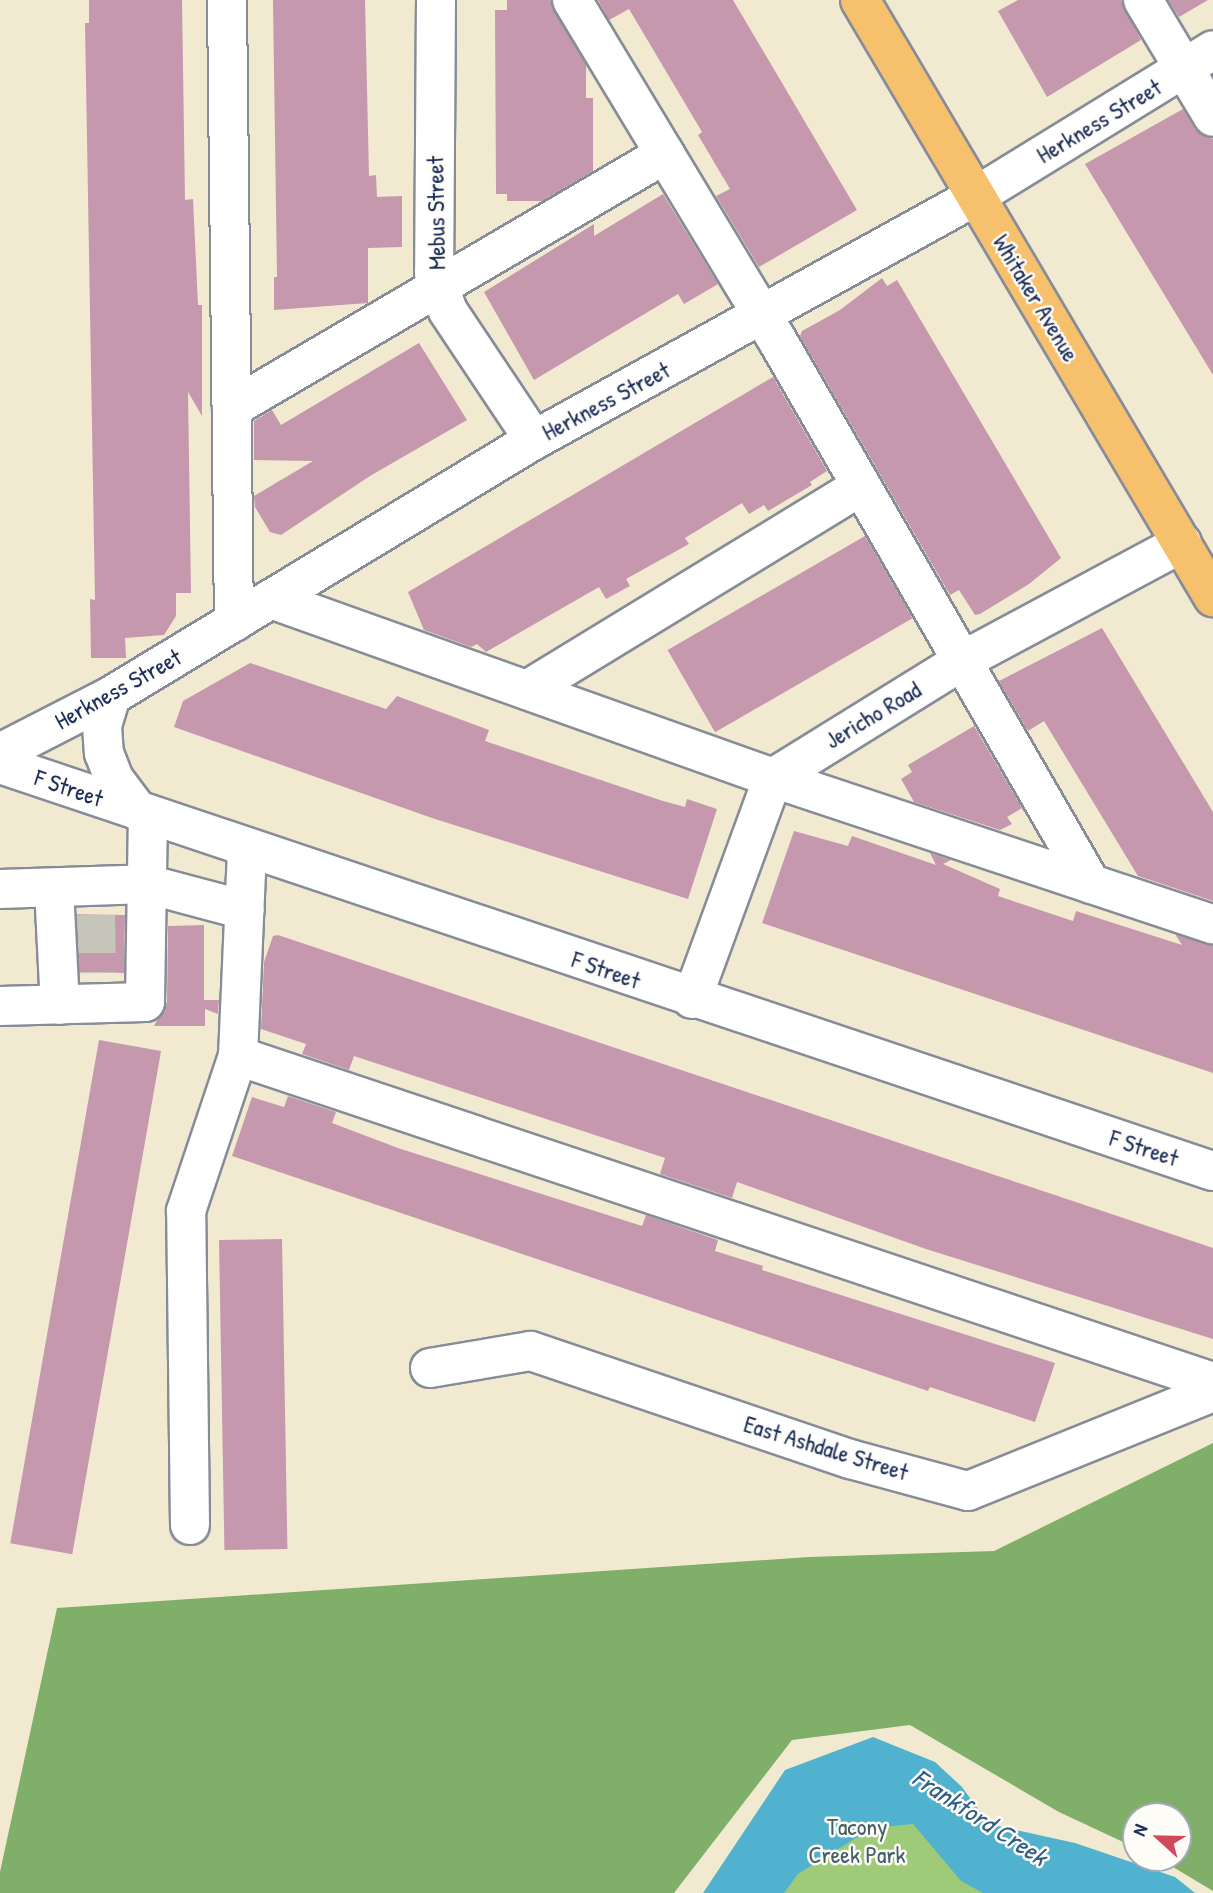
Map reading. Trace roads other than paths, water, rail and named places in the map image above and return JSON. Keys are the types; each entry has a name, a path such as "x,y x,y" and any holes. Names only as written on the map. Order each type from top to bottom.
{"main road":[{"name":"Whitaker Avenue","path":"860,0 1213,597"}],"street":[{"path":"227,0 234,622"},
{"name":"Mebus Street","path":"436,0 434,273 448,312 534,440"},
{"path":"572,0 763,317 960,662 1091,884"},
{"path":"1143,0 1198,59 1213,117"},
{"name":"Herkness Street","path":"0,753 111,696 534,440 763,317 976,196 1198,59"},
{"path":"232,408 440,289 665,154"},
{"path":"527,690 861,486"},
{"name":"Jericho Road","path":"773,778 960,662 1182,543"},
{"path":"271,599 773,778 1213,924"},
{"path":"0,1006 60,1005 98,989 145,1002 147,884 143,813 114,779 104,753 102,726 111,696"},
{"name":"F Street","path":"0,764 692,999 1213,1171"},
{"path":"692,999 773,778"},
{"path":"190,1525 186,1211 238,1056 247,849"},
{"path":"0,889 54,888 95,901 147,884 245,910"},
{"path":"54,888 60,1005"},
{"path":"238,1056 1213,1382"},
{"name":"East Ashdale Street","path":"430,1368 531,1351 850,1459 968,1491 1213,1392"}],"water":[{"name":"Frankford Creek","path":"873,1737 935,1762 962,1787 989,1824 1075,1843 1122,1859 1122,1872 1160,1872 1175,1877 1195,1893 983,1893 961,1881 913,1824 872,1828 798,1874 784,1893 703,1893 785,1770"}],"tunnel":[{"path":"96,915 97,973"}],"park label":[{"name":"Tacony Creek Park","path":"857,1841"}]}
